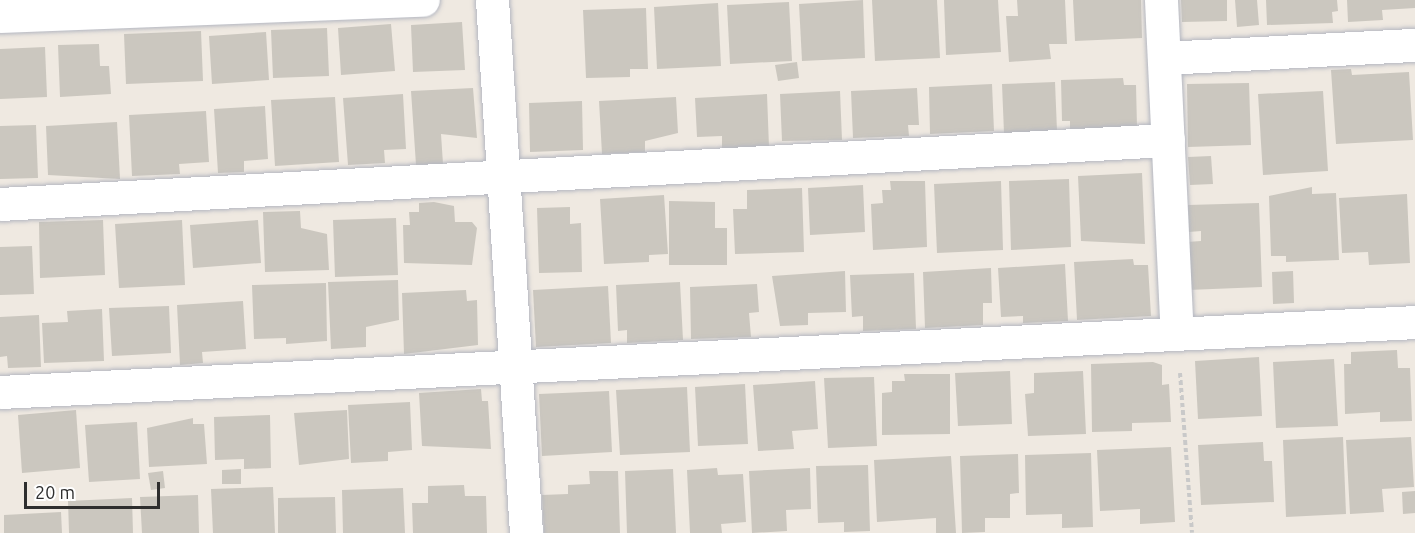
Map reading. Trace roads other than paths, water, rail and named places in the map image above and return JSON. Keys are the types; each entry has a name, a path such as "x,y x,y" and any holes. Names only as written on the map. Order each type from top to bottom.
{"street":[{"path":"0,16 423,0"},
{"path":"492,0 526,533"},
{"path":"1161,0 1177,334"},
{"path":"1164,58 1415,45"},
{"path":"0,204 504,179 1168,140"},
{"path":"0,392 1415,322"}]}
